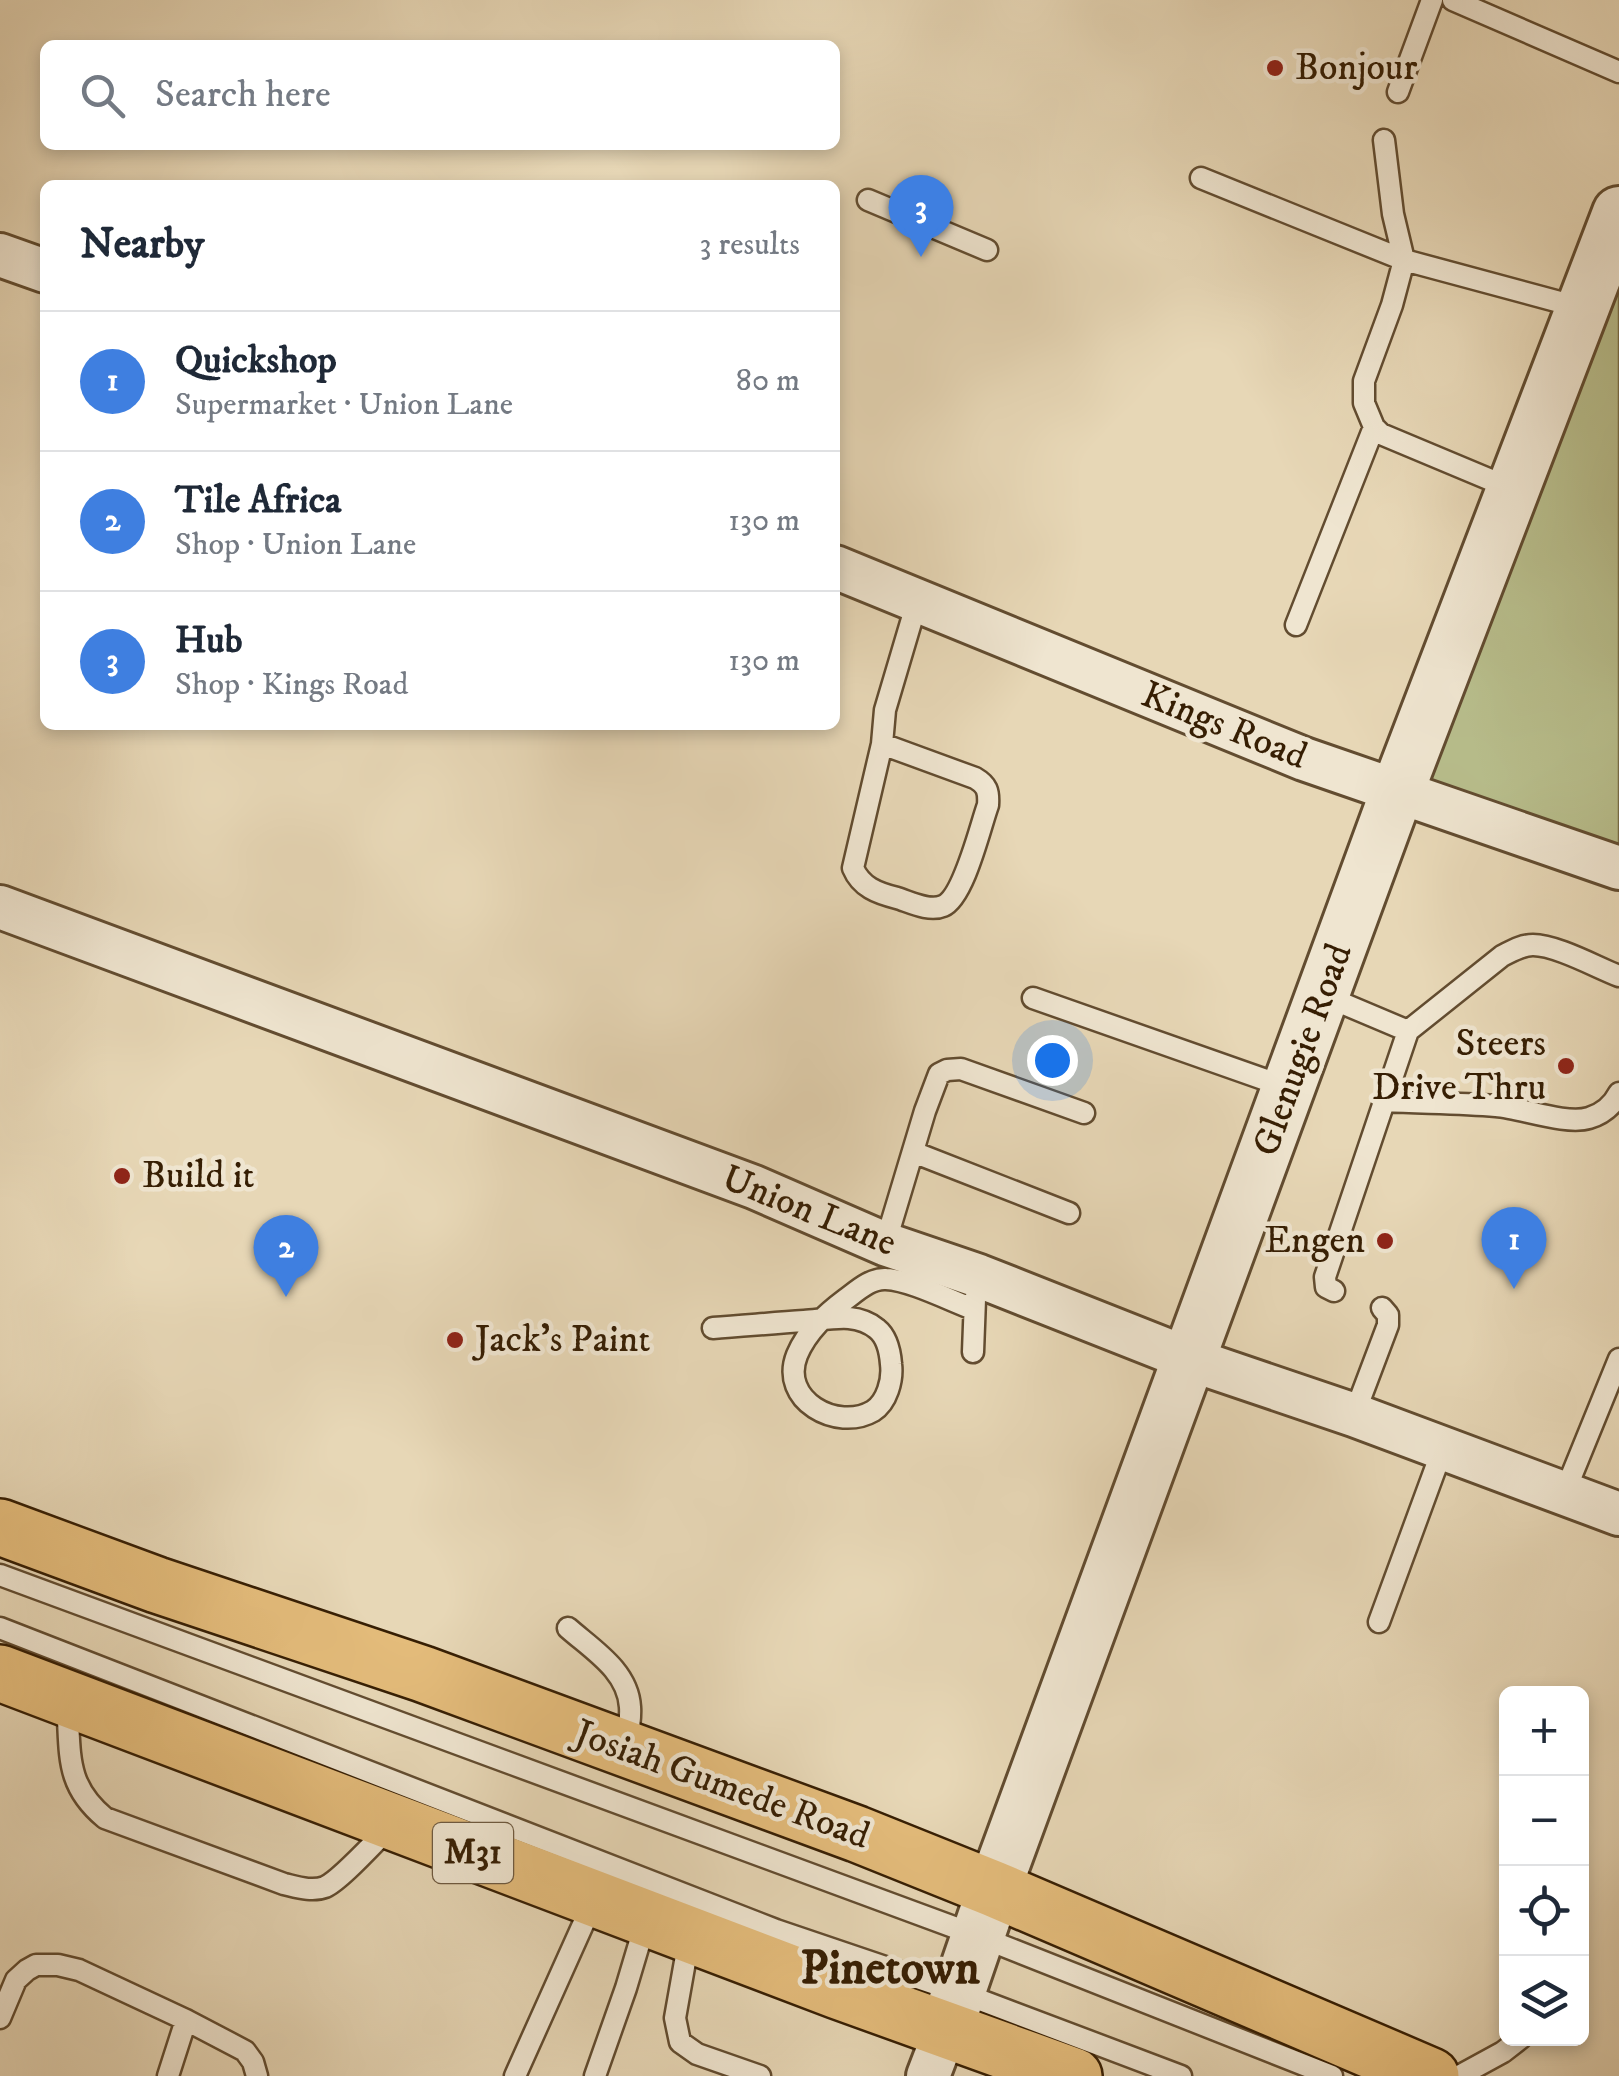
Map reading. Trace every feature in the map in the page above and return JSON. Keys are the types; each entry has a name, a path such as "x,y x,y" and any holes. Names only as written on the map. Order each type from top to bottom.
{"main road":[{"name":"Josiah Gumede Road","path":"0,1528 423,1674 858,1834 986,1912 1431,2076"},
{"name":"M31","path":"2,1667 66,1699 944,2032 1074,2076"}],"street":[{"name":"Glenugie Road","path":"944,2032 1397,792 1618,217"},
{"path":"0,255 40,269"},
{"name":"Kings Road","path":"840,569 1304,759 1619,868"},
{"name":"Union Lane","path":"0,907 754,1187 886,1244 976,1293 1189,1358 1619,1514"}],"lane":[{"path":"1398,92 1432,0"},
{"path":"1453,0 1619,72"},
{"path":"1384,140 1393,214 1404,260 1364,381 1364,402 1380,434 1514,490"},
{"path":"1201,178 1404,260 1583,308"},
{"path":"868,200 986,250"},
{"path":"1296,626 1374,427"},
{"path":"882,744 975,778 988,792 988,805 960,885 942,907 929,908 883,894 864,885 853,868 882,744 885,710 917,602"},
{"path":"1334,1291 1326,1287 1324,1280 1408,1031 1502,956 1530,944 1548,947 1619,976"},
{"path":"1323,996 1408,1031"},
{"path":"1033,998 1289,1088"},
{"path":"886,1244 939,1074 961,1069 1084,1113"},
{"path":"1385,1101 1498,1106 1576,1120 1604,1111 1619,1093"},
{"path":"913,1152 1069,1213"},
{"path":"712,1328 819,1320 850,1318 875,1327 889,1350 892,1376 881,1404 861,1416 845,1419 823,1414 804,1398 796,1386 795,1358 819,1320 868,1283 887,1279 976,1293 972,1352"},
{"path":"1354,1415 1388,1325 1388,1315 1382,1308"},
{"path":"1564,1494 1614,1386 1619,1360"},
{"path":"1379,1622 1443,1448"},
{"path":"0,1575 986,1912 1332,2076"},
{"path":"568,1628 612,1666 627,1690 630,1714 626,1749"},
{"path":"2,1667 758,1923 944,2032 1181,2076"},
{"path":"66,1699 79,1791 106,1818 123,1825 306,1889 324,1887 338,1878 394,1823"},
{"path":"515,2076 594,1899"},
{"path":"595,2076 626,1988 668,1927"},
{"path":"668,1927 680,2042 697,2054 760,2076"},
{"path":"0,2018 16,1980 36,1965 48,1963 79,1970 245,2051 257,2076"},
{"path":"168,2076 186,2020"},
{"path":"1459,2076 1511,2046"}],"green space":[{"path":"1619,208 1619,866 1397,791"}],"place":[{"name":"Bonjour","path":"1275,68"},
{"name":"Hub","path":"921,257"},
{"name":"Steers Drive Thru","path":"1566,1066"},
{"name":"Build it","path":"122,1176"},
{"name":"Engen","path":"1385,1241"},
{"name":"Quickshop","path":"1514,1289"},
{"name":"Tile Africa","path":"286,1297"},
{"name":"Jack's Paint","path":"455,1340"}],"district":[{"name":"Pinetown","path":"890,1969"}]}
